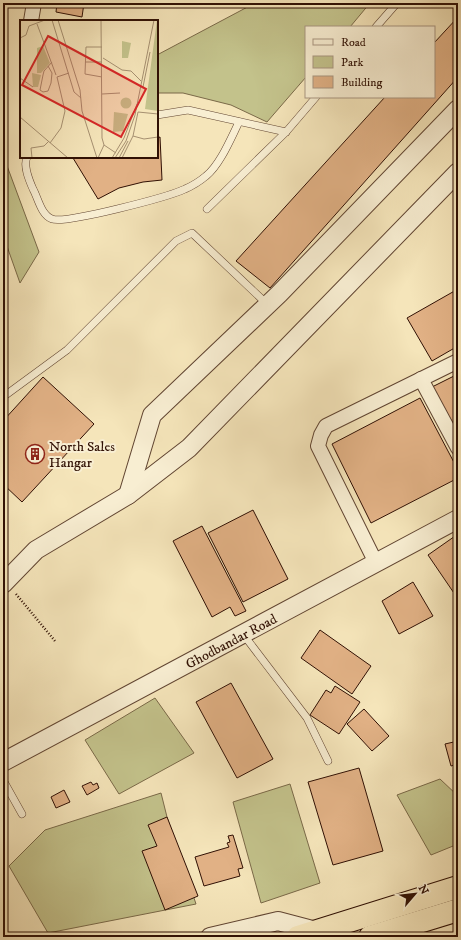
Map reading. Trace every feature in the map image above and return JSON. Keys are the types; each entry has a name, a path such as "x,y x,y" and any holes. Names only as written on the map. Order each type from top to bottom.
{"highway":[{"path":"377,927 458,887"},
{"path":"307,934 377,927 458,910"}],"street":[{"path":"31,20 34,3"},
{"path":"128,495 152,415 268,305 458,109"},
{"path":"4,583 36,550 128,495 189,448 458,172"},
{"path":"376,563 318,446 321,435 326,426 458,361"},
{"path":"421,379 458,448"},
{"name":"Ghodbandar Road","path":"3,762 458,519"},
{"path":"210,937 278,921 307,934"}],"lane":[{"path":"377,26 396,3"},
{"path":"207,209 286,132 315,98"},
{"path":"158,115 188,110 286,132"},
{"path":"26,158 25,161 29,180 45,215 53,220 71,219 127,206 184,189 207,176 222,156 239,122"},
{"path":"3,397 67,350 176,241 192,232 268,305"},
{"path":"242,634 307,718 328,761"},
{"path":"3,780 22,814"}],"path":[{"path":"4,583 55,641"}],"green space":[{"path":"255,3 370,3 351,26 305,26 305,78 267,122 231,105 183,93 158,93 158,54"},
{"path":"3,155 39,252 20,283 3,235"},
{"path":"155,698 194,753 119,794 85,740"},
{"path":"440,779 458,796 458,844 431,855 397,795"},
{"path":"290,784 320,883 261,903 233,802"},
{"path":"161,793 167,817 196,904 48,933 9,866 45,830"}],"building":[{"path":"57,3 84,3 82,17 56,12"},
{"path":"458,17 458,77 270,288 236,261 384,98 435,98 435,42"},
{"path":"160,137 162,180 143,182 119,188 98,199 73,158 158,158 158,138"},
{"path":"458,289 458,346 432,361 407,318"},
{"path":"458,374 458,432 432,387"},
{"name":"North Sales Hangar","path":"43,377 94,424 22,502 3,484 3,421"},
{"path":"420,398 458,470 458,478 371,523 332,444"},
{"path":"253,510 288,579 243,602 208,533"},
{"path":"202,526 246,611 235,616 230,607 212,617 173,541"},
{"path":"458,534 458,599 428,555"},
{"path":"413,582 433,616 399,634 382,601"},
{"path":"320,630 371,666 352,694 301,658"},
{"path":"231,683 273,759 237,778 196,702"},
{"path":"335,686 360,702 339,734 310,715 326,690 331,693"},
{"path":"364,709 389,736 372,751 347,724"},
{"path":"458,741 458,764 451,766 445,744"},
{"path":"359,768 383,851 333,865 308,782"},
{"path":"91,782 93,785 97,783 99,788 87,795 82,786"},
{"path":"64,790 70,802 56,808 51,797"},
{"path":"167,817 198,896 165,910 142,851 157,846 148,825"},
{"path":"233,835 243,868 238,869 240,876 204,886 195,857 229,847 227,843 230,842 228,836"}],"place":[{"name":"North Sales Hangar","path":"35,454"}]}
